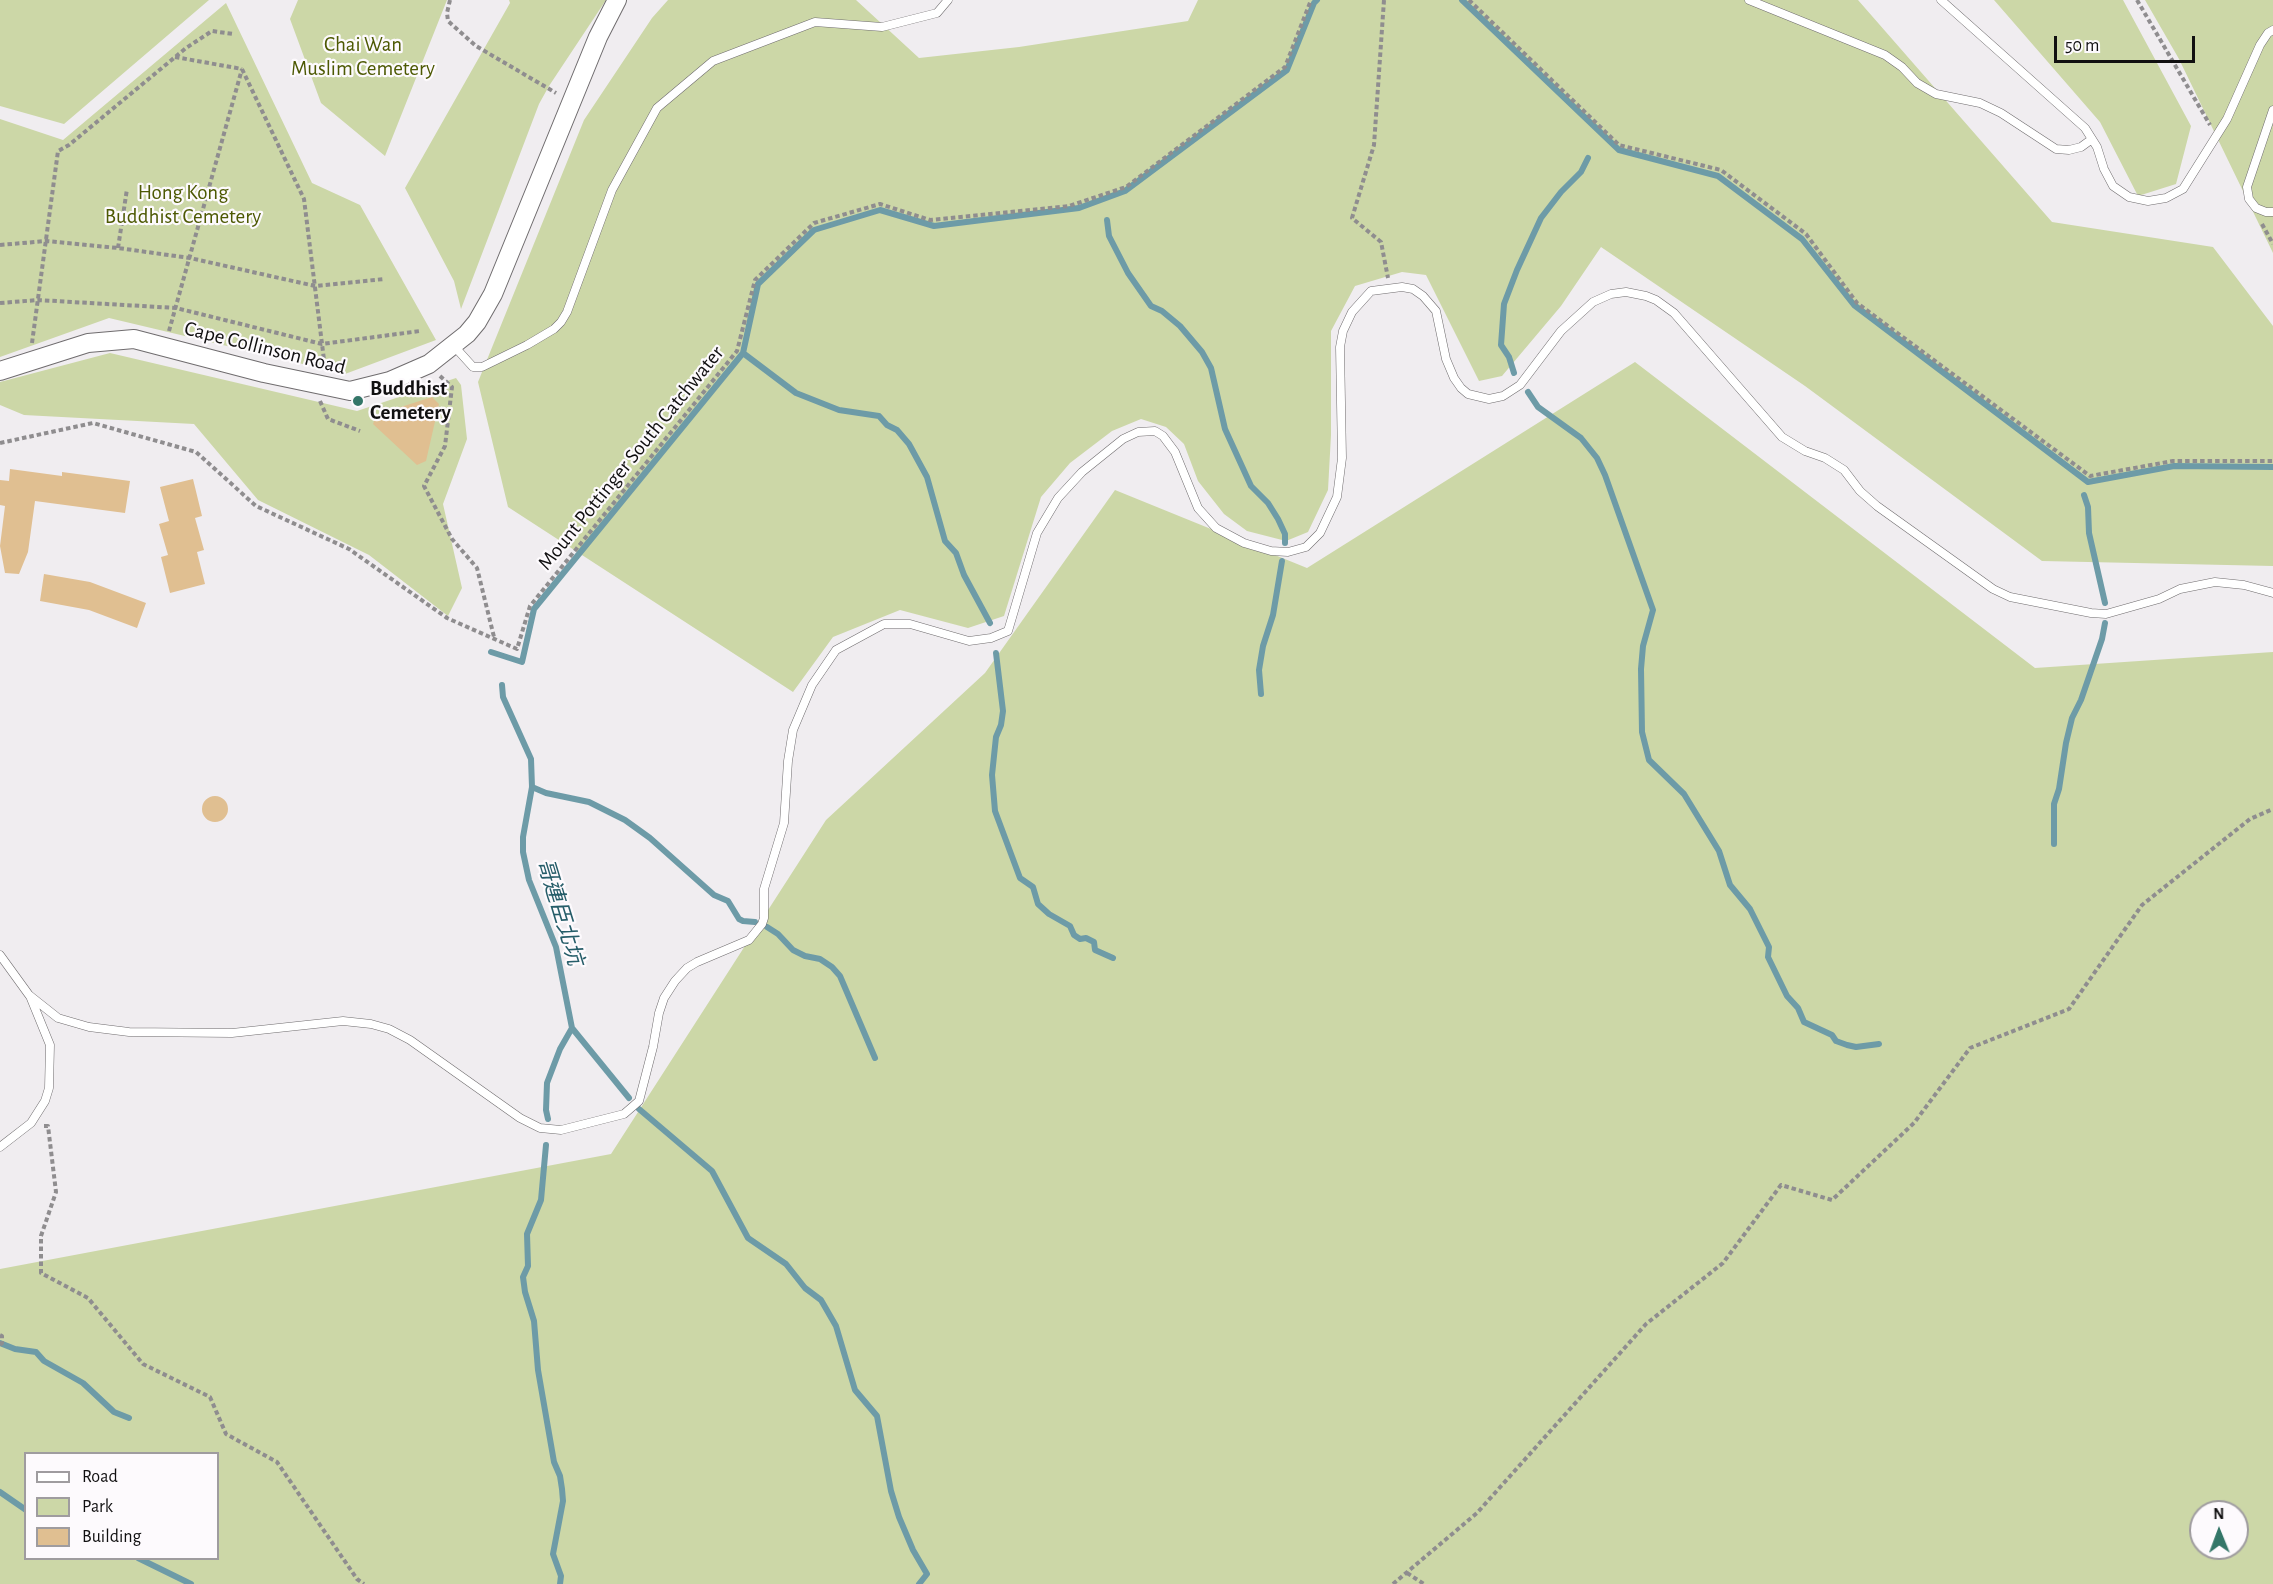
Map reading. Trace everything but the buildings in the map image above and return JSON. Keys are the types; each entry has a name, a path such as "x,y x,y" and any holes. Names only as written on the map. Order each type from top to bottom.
{"street":[{"name":"Cape Collinson Road","path":"0,371 87,343 134,339 264,373 350,391 390,381 429,364 454,346 477,322 493,294 598,37 616,0"}],"lane":[{"path":"454,346 473,367 482,367 527,345 561,322 567,312 612,190 657,108 713,61 815,22 882,27 937,13 948,0"},
{"path":"1749,0 1885,55 1902,67 1917,83 1936,94 1980,103 2001,113 2056,149 2069,150 2081,147 2092,139"},
{"path":"1941,0 2085,128 2097,147 2104,169 2114,186 2129,196 2148,201 2166,198 2183,189 2228,119 2264,37 2273,30"},
{"path":"2273,110 2247,187 2252,204 2260,210 2273,212"},
{"path":"29,995 58,1018 89,1027 129,1032 232,1033 343,1021 371,1024 389,1029 416,1043 520,1118 540,1128 561,1130 624,1114 639,1101 662,1005 675,981 687,968 697,962 749,940 762,924 764,889 784,823 788,761 794,730 812,685 836,650 884,624 910,624 969,641 991,638 1008,631 1037,533 1058,498 1082,472 1123,439 1138,432 1155,431 1175,452 1198,508 1216,528 1244,543 1271,550 1288,552 1305,546 1320,533 1337,497 1342,458 1340,347 1343,331 1352,312 1371,291 1402,286 1413,289 1423,296 1436,311 1446,359 1454,378 1468,394 1490,399 1503,396 1520,385 1561,331 1593,302 1611,294 1626,292 1656,300 1674,313 1782,437 1844,470 1860,491 1878,506 1993,589 2010,597 2106,614 2159,599 2180,589 2215,582 2244,585 2273,594"},
{"path":"0,955 29,995 50,1045 49,1088 45,1101 32,1123 0,1147"}],"path":[{"path":"450,0 448,21 476,46 572,102"},
{"name":"Mount Pottinger South Catchwater","path":"494,637 517,649 530,606 737,351 755,280 814,223 880,204 930,220 1069,206 1126,187 1285,67 1311,0"},
{"path":"1384,0 1374,145 1352,218 1381,242 1390,288"},
{"path":"1469,0 1619,145 1721,170 1806,234 1857,303 2090,476 2173,461 2273,461"},
{"path":"2137,0 2217,135"},
{"path":"31,353 58,151 69,145 175,57 212,31 232,34"},
{"path":"175,57 242,69"},
{"path":"170,330 242,69"},
{"path":"242,69 304,199 325,367"},
{"path":"118,248 127,189"},
{"path":"0,245 46,241 118,248 190,258 315,286 384,279"},
{"path":"0,303 38,300 176,308 322,344 420,331"},
{"path":"443,379 452,387 445,446 424,486 452,538 477,568 494,637"},
{"path":"317,395 328,419 360,431"},
{"path":"0,443 93,423 196,452 256,506 349,549 447,618 494,637"},
{"path":"1393,1584 1478,1514 1646,1324 1723,1263 1781,1185 1832,1200 1914,1123 1970,1048 2069,1009 2142,905 2250,819 2273,809"},
{"path":"32,1123 48,1126 56,1192 41,1236 41,1273 88,1298 143,1364 210,1397 226,1434 277,1462 357,1579 364,1584"},
{"path":"0,1335 2,1336 0,1345"},
{"path":"1407,1573 1424,1584"}],"green space":[{"path":"0,0 209,0 64,124 0,106"},
{"name":"Chai Wan Muslim Cemetery","path":"298,0 447,0 385,156 321,103 290,19"},
{"path":"509,0 606,0 539,104 461,309 454,281 405,188 510,3"},
{"path":"668,0 856,0 919,58 1019,47 1188,21 1198,0 1858,0 2052,222 2213,247 2273,326 2273,566 2042,561 1805,386 1601,247 1561,306 1502,376 1479,381 1426,275 1402,272 1355,286 1331,331 1331,435 1328,490 1308,532 1286,541 1247,531 1224,514 1198,481 1184,444 1166,427 1141,419 1112,431 1070,463 1041,497 1004,616 968,628 900,610 833,637 793,692 508,507 478,382 584,120 652,18"},
{"path":"1994,0 2123,0 2191,126 2176,184 2138,196 2100,122"},
{"path":"2145,0 2273,0 2273,253 2179,59"},
{"name":"Hong Kong Buddhist Cemetery","path":"226,3 312,183 360,205 436,340 345,374 109,318 0,357 0,119 63,140"},
{"path":"110,353 357,411 456,378 461,385 467,439 443,504 462,588 448,616 369,555 258,500 194,424 24,415 0,405 0,382"},
{"path":"1635,362 2035,668 2273,652 2273,1584 0,1584 0,1269 611,1154 826,820 985,673 1115,490 1307,568"}],"waterway":[{"path":"491,652 522,662 534,609 743,353 758,284 814,230 880,210 934,226 1079,208 1125,191 1287,70 1317,0"},
{"path":"1462,0 1619,150 1718,176 1802,239 1854,305 2088,482 2174,466 2273,467"},
{"path":"1514,373 1509,357 1501,345 1504,304 1541,218 1561,192 1581,172 1588,158"},
{"path":"1107,220 1109,236 1128,273 1151,306 1162,311 1180,326 1202,352 1211,368 1225,429 1251,486 1268,503 1278,519 1285,534 1285,543"},
{"path":"743,353 796,393 839,410 879,416 887,425 897,430 909,444 927,477 945,541 956,553 964,575 990,623"},
{"path":"1528,392 1538,407 1581,438 1597,458 1653,610 1643,646 1641,669 1642,732 1649,760 1684,794 1719,851 1730,885 1750,909 1769,947 1768,957 1787,996 1798,1008 1804,1022 1847,1045 1856,1047 1879,1044"},
{"path":"2084,495 2088,507 2089,533 2105,603"},
{"path":"1261,694 1259,670 1263,646 1273,615 1282,561"},
{"path":"2054,844 2054,804 2059,789 2066,743 2072,718 2081,700 2102,639 2105,623"},
{"path":"996,653 1003,711 996,737 992,775 995,811 1020,878 1033,887 1038,904 1049,914 1070,926 1074,935 1080,939 1086,938 1094,942 1095,950 1113,958"},
{"name":"哥連臣北坑","path":"502,685 503,697 531,759 532,787 523,837 523,852 529,880 556,947 572,1028 629,1098"},
{"path":"532,787 546,793 589,802 625,820 650,838 714,895 728,901 739,919 755,922"},
{"path":"767,927 778,934 793,950 805,956 820,959 840,976 875,1058"},
{"path":"548,1119 547,1083 560,1049 572,1028"},
{"name":"哥連臣北坑","path":"639,1109 712,1171 748,1238 786,1264 805,1288 821,1300 836,1326 855,1390 877,1416 891,1491 899,1517 913,1550 927,1574 919,1584"},
{"path":"546,1145 541,1200 527,1234 528,1266 523,1277 534,1321 538,1370 554,1462 562,1489 563,1501 553,1554 561,1576 560,1584"},
{"path":"0,1343 15,1349 36,1352 44,1361 83,1383 114,1412 129,1418"},
{"path":"0,1492 24,1509"},
{"path":"142,1560 191,1584"}],"place":[{"name":"Buddhist Cemetery","path":"358,401"}]}
